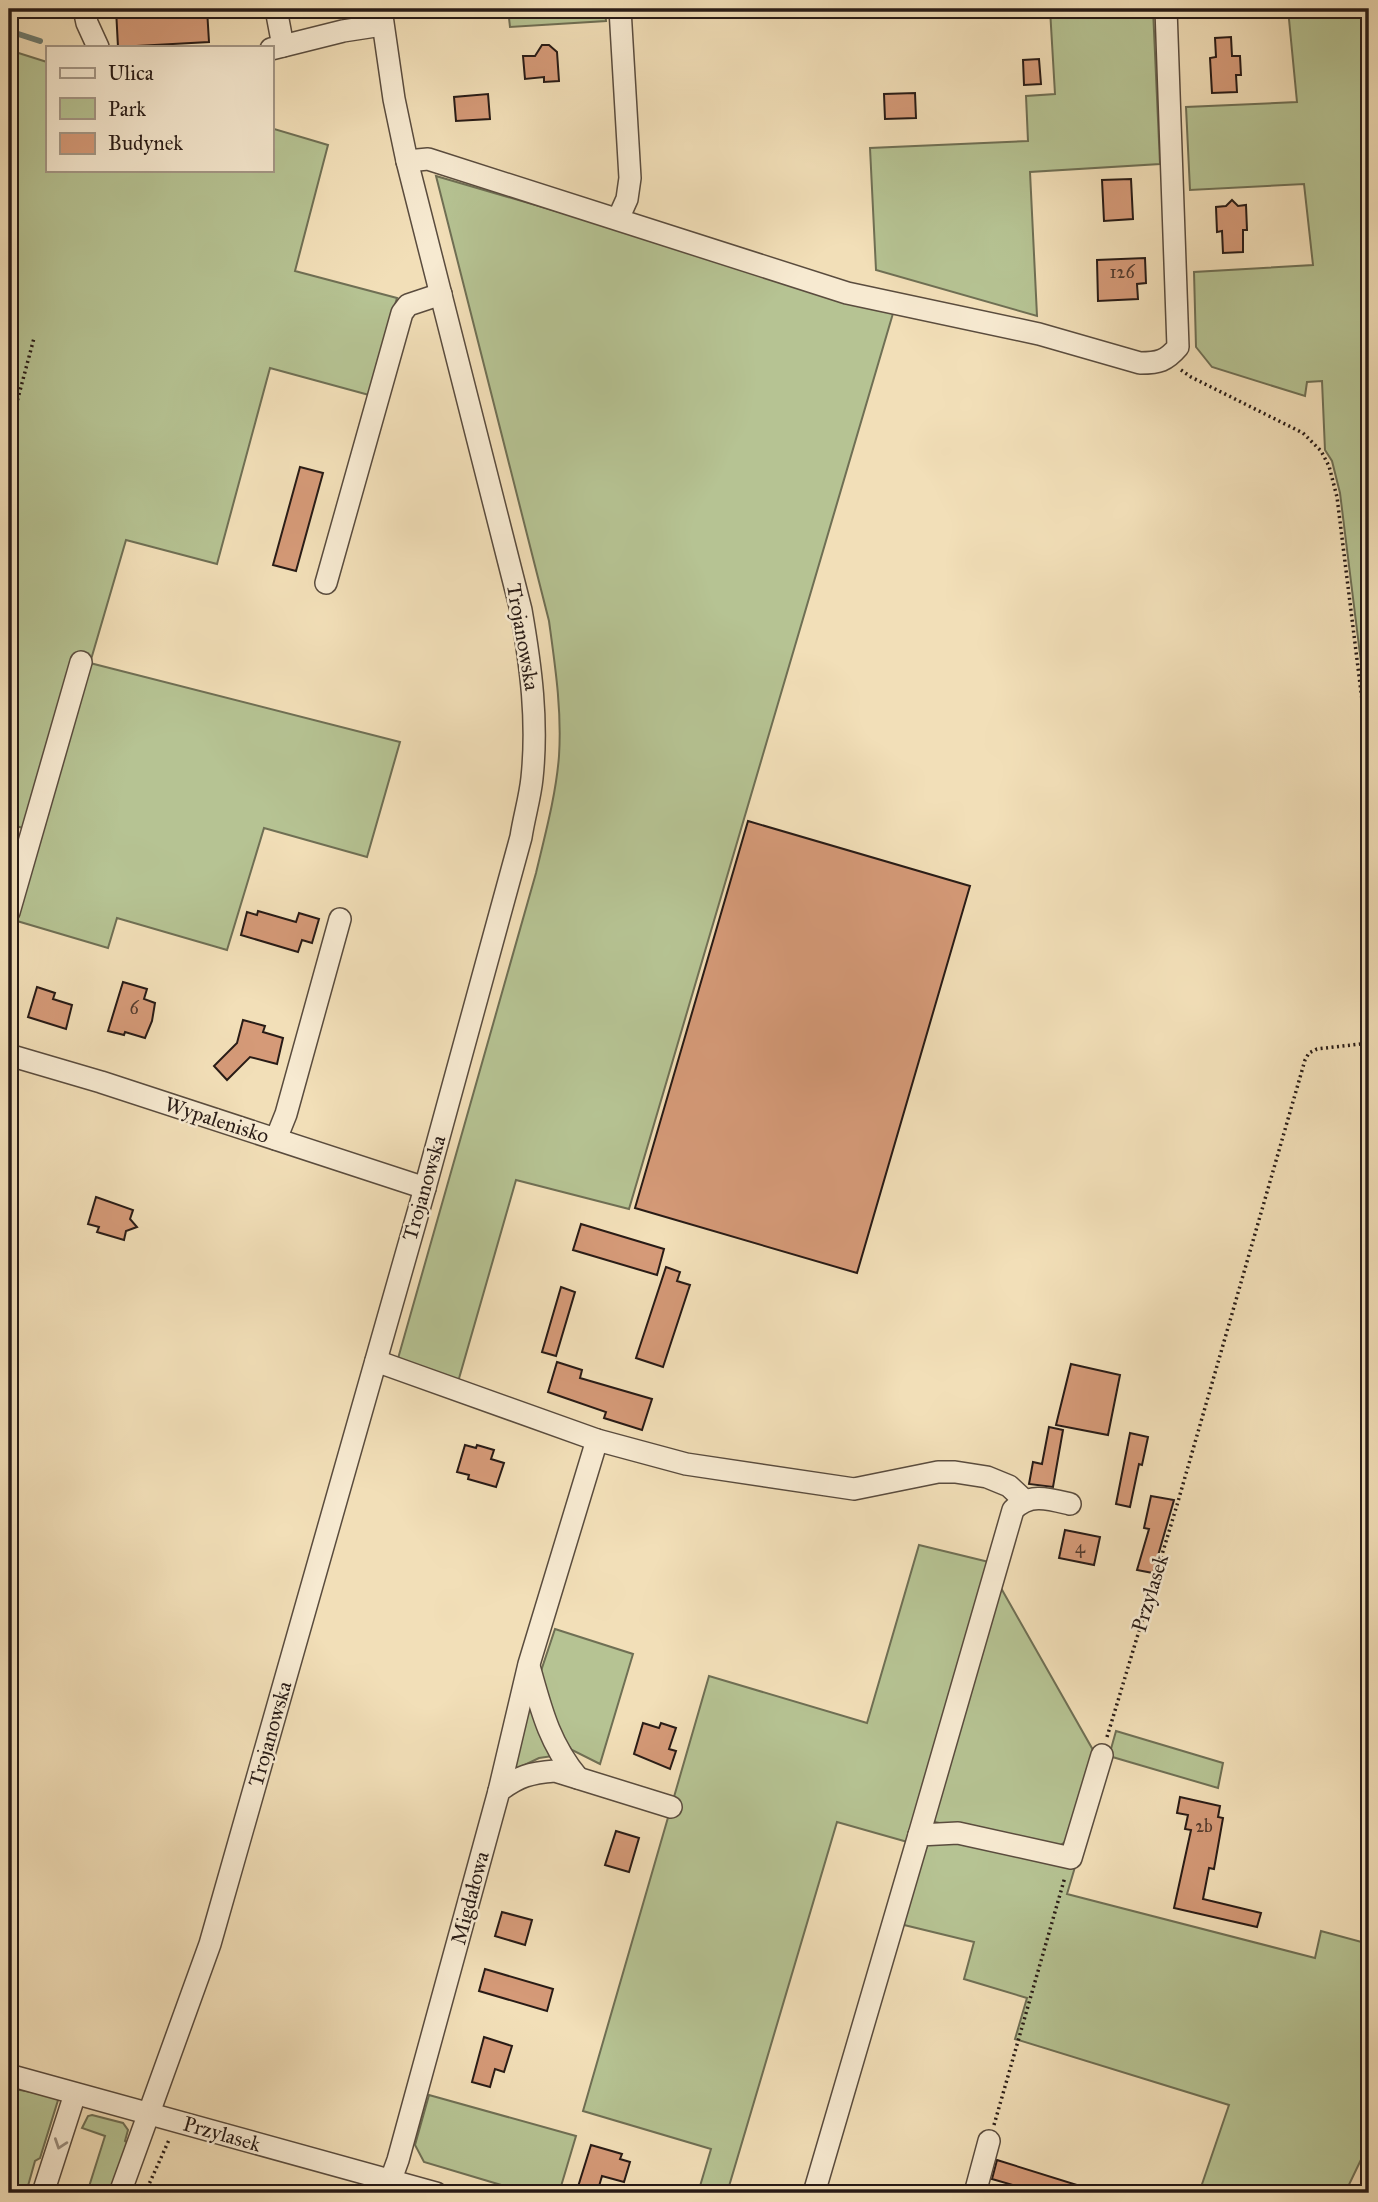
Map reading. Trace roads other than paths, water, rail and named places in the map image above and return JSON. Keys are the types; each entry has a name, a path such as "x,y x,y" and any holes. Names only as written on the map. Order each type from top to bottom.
{"street":[{"path":"84,9 98,46"},
{"path":"276,9 277,48 343,31 382,17"},
{"path":"618,219 627,199 629,178 620,9"},
{"path":"408,164 428,159 847,293 1039,334 1140,363 1155,363 1167,360 1178,347 1166,9"},
{"name":"Trojanowska","path":"120,2193 210,1944 425,1188 521,837 532,780 535,727 533,682 521,610 408,164 394,99 382,17"},
{"path":"326,583 402,313 408,305 441,294"},
{"path":"9,912 81,662"},
{"path":"276,1139 286,1114 340,919"},
{"name":"Wypalenisko","path":"9,1055 425,1188"},
{"path":"376,1362 597,1440 686,1464 854,1489 938,1472 955,1472 998,1481 1009,1486 1024,1500"},
{"name":"Migdałowa","path":"390,2182 499,1791 529,1664 597,1440"},
{"path":"814,2193 1013,1510 1024,1500 1044,1498 1070,1504"},
{"path":"529,1664 545,1722 559,1754 578,1778"},
{"path":"919,1835 958,1833 1071,1858 1102,1755"},
{"path":"499,1791 518,1777 555,1771 671,1807"},
{"name":"Przylasek","path":"9,2075 436,2193"},
{"path":"43,2193 75,2094"},
{"path":"975,2193 989,2141"}],"waterway":[{"path":"9,31 40,41"}]}
